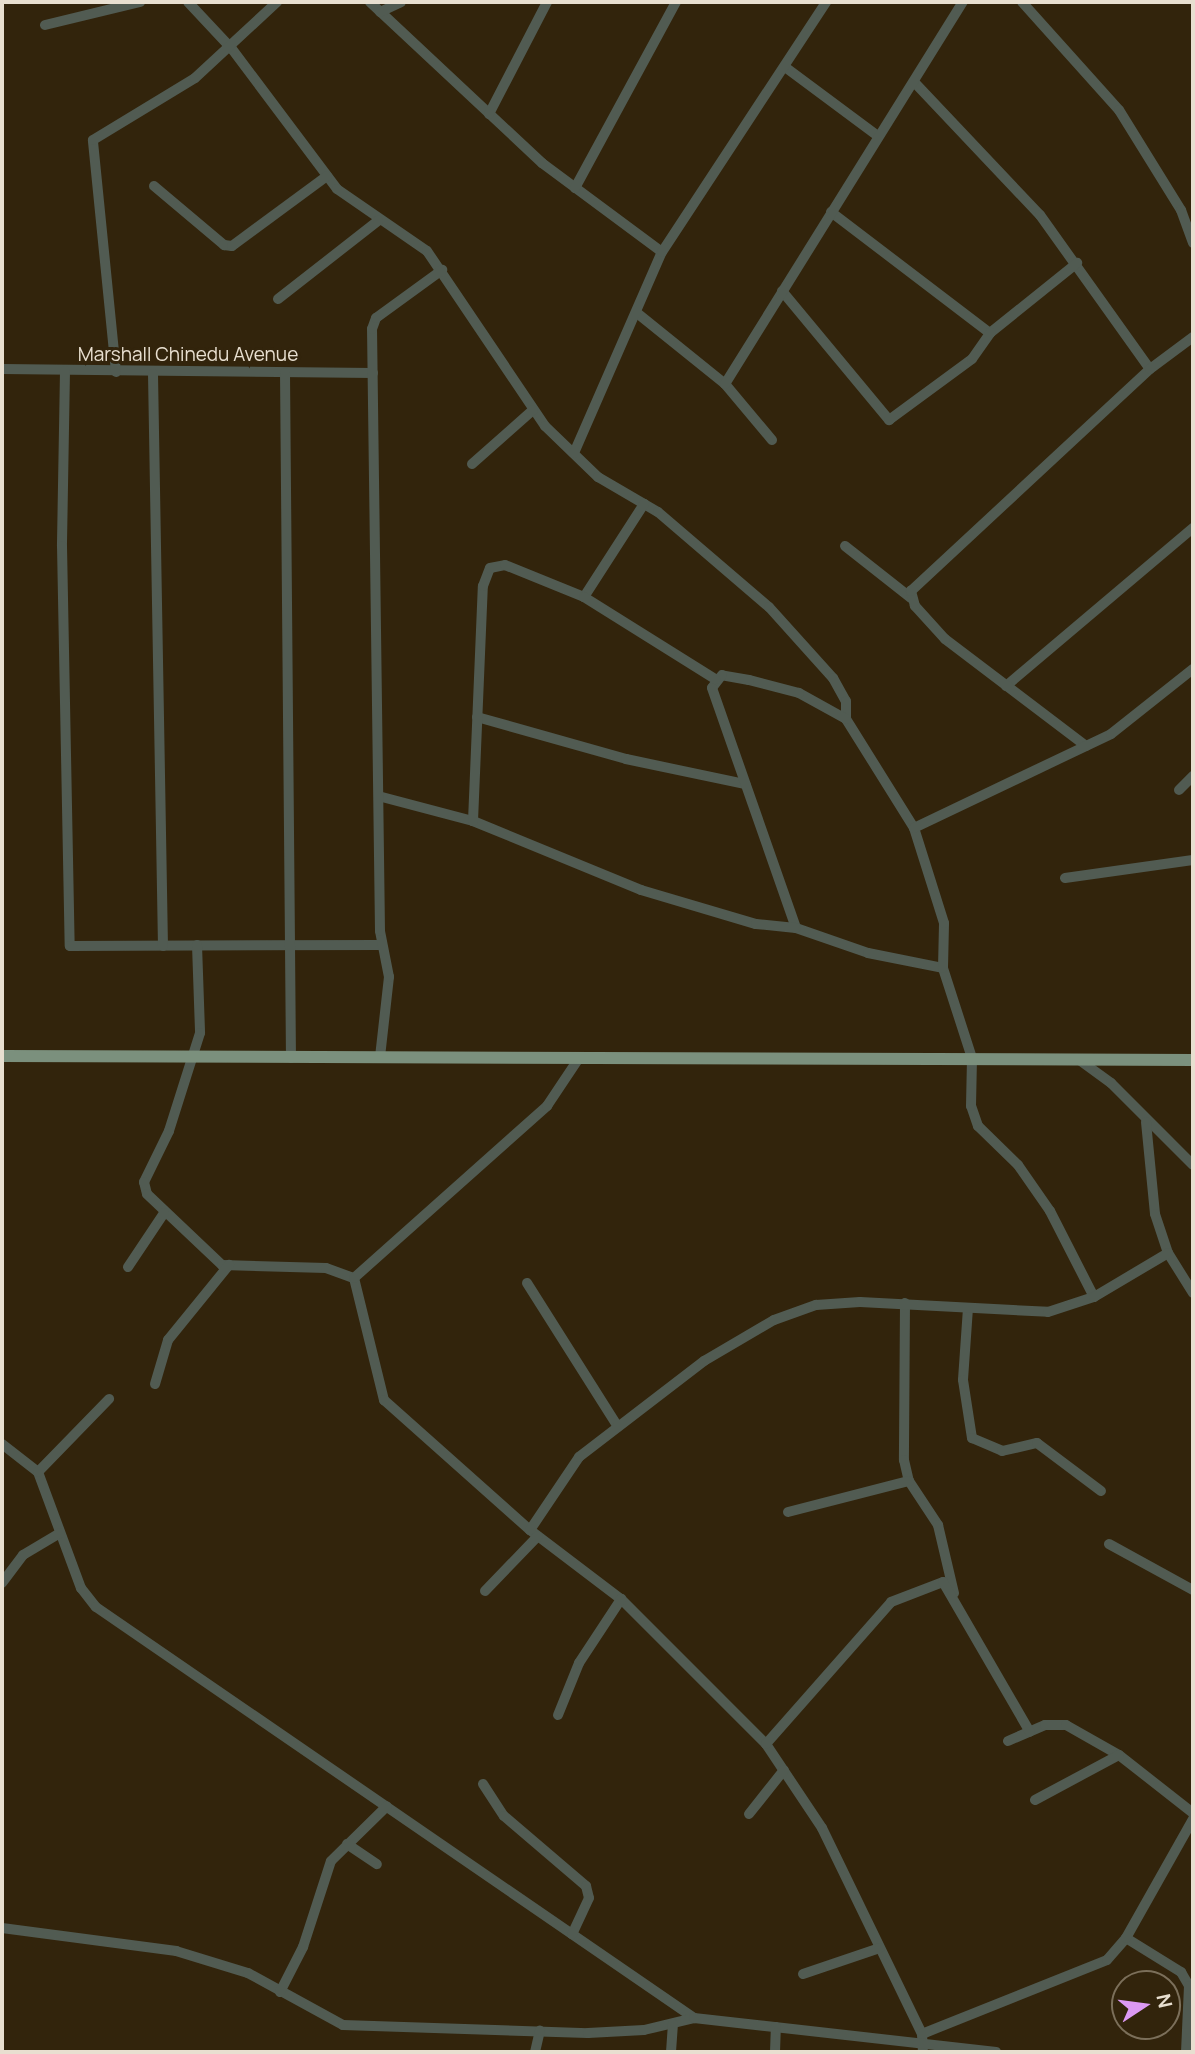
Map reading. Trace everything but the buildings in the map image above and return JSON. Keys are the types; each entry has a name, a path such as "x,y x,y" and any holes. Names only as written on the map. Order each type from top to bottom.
{"main road":[{"path":"2,1056 194,1059 380,1057 1193,1060"}],"street":[{"path":"45,25 140,2"},
{"path":"188,2 232,49 327,177 379,221 427,251 533,410 598,477 644,505 769,607 841,689 846,719 914,828 944,923 943,968 956,1023 972,1058 971,1106 978,1126 1018,1165 1050,1211 1094,1297"},
{"path":"116,372 93,140 159,104 232,49 277,2"},
{"path":"370,2 489,114 575,188 662,252"},
{"path":"380,12 401,2"},
{"path":"489,114 547,2"},
{"path":"575,188 676,2"},
{"path":"574,453 662,252 826,2"},
{"path":"725,384 878,136 916,84 963,2"},
{"path":"1022,2 1119,110 1181,210 1193,243"},
{"path":"1032,12 1041,2"},
{"path":"785,67 878,136"},
{"path":"916,84 1040,215 1077,263 1150,369"},
{"path":"154,186 224,245 232,246 327,177"},
{"path":"1181,210 1193,204"},
{"path":"831,212 990,332"},
{"path":"278,299 379,221"},
{"path":"782,291 889,420 972,359 990,332 1077,263"},
{"path":"380,1057 389,977 383,945 382,797 373,590 373,373 376,318 442,270"},
{"path":"637,313 725,384 772,440"},
{"path":"911,598 920,583 1150,369 1193,337"},
{"name":"Marshall Chinedu Avenue","path":"2,369 153,374 373,373"},
{"path":"65,371 62,546 70,946 383,945"},
{"path":"285,373 291,1058"},
{"path":"153,374 163,946"},
{"path":"472,464 533,410"},
{"path":"584,597 644,505"},
{"path":"1006,686 1193,528"},
{"path":"845,546 911,598 945,639 1086,746"},
{"path":"473,821 485,575 505,565 584,597 715,680"},
{"path":"914,828 1086,746 1144,712 1193,669"},
{"path":"796,928 712,688 715,680 722,675 799,693 846,719"},
{"path":"477,717 626,759 745,783"},
{"path":"1179,790 1193,776"},
{"path":"382,797 473,821 641,890 756,924 796,928 868,953 943,968"},
{"path":"1065,878 1193,860"},
{"path":"197,945 201,1003 194,1059 144,1182 147,1194 164,1213 229,1265 326,1268 354,1278"},
{"path":"354,1278 547,1106 579,1058"},
{"path":"1078,1059 1111,1083 1146,1122 1193,1165"},
{"path":"1146,1122 1155,1214 1168,1253 1193,1293"},
{"path":"128,1267 164,1213"},
{"path":"485,1591 534,1533 568,1468 704,1361 774,1320 816,1304 905,1303 1048,1312 1094,1297 1168,1253"},
{"path":"155,1384 168,1340 229,1265"},
{"path":"354,1278 384,1400 534,1533 621,1599 765,1744 822,1828 880,1948 922,2044"},
{"path":"527,1283 618,1427"},
{"path":"905,1303 904,1460 909,1481 938,1525 954,1593 1030,1732"},
{"path":"968,1308 963,1380 972,1438 1002,1451 1037,1443 1101,1491"},
{"path":"38,1472 109,1399"},
{"path":"2,1444 38,1472 81,1588 96,1607 694,2018"},
{"path":"788,1512 909,1481"},
{"path":"2,1583 23,1555 60,1533"},
{"path":"1109,1544 1193,1590"},
{"path":"765,1744 891,1602 929,1583 943,1582 954,1593"},
{"path":"558,1715 579,1663 621,1599"},
{"path":"1008,1741 1055,1723 1066,1725 1119,1755 1193,1813"},
{"path":"1035,1800 1119,1755"},
{"path":"749,1814 783,1770"},
{"path":"483,1784 504,1816 586,1886 589,1898 572,1934"},
{"path":"281,1992 303,1947 331,1861 387,1806"},
{"path":"922,2044 1107,1960 1126,1938 1193,1819"},
{"path":"347,1844 377,1864"},
{"path":"2,1928 176,1951 248,1973 343,2025 616,2031 673,2024 694,2018 996,2052"},
{"path":"1126,1938 1181,1972 1189,1986 1186,2052"},
{"path":"803,1975 880,1948"},
{"path":"671,2052 673,2024"},
{"path":"775,2052 776,2027"},
{"path":"535,2052 540,2031"},
{"path":"889,2040 889,2052"}]}
